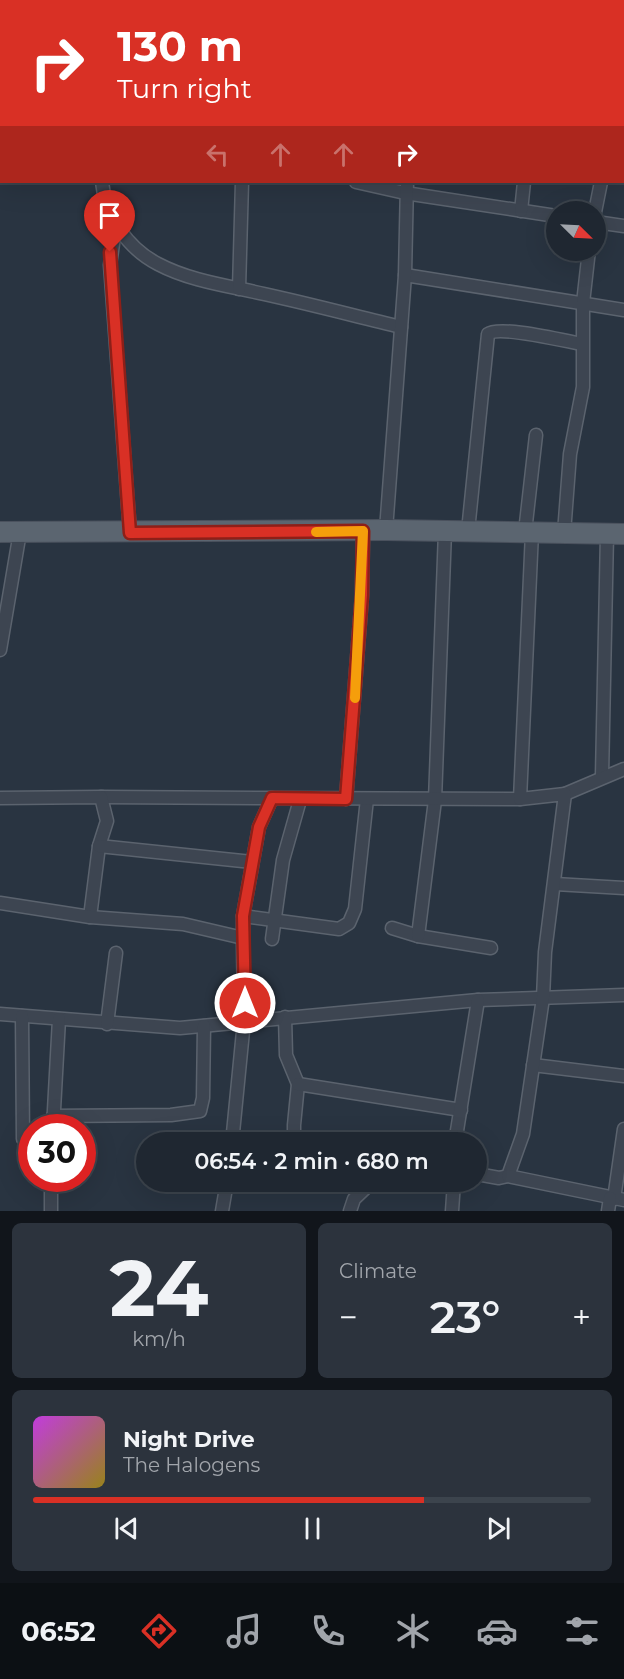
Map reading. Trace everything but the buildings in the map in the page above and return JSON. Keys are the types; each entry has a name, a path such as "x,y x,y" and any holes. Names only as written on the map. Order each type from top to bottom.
{"main road":[{"path":"0,532 386,530 616,534"}],"street":[{"path":"102,183 106,206 116,223 128,240 158,264 239,288 401,327"},
{"path":"239,288 242,183"},
{"path":"366,183 406,187 546,215"},
{"path":"521,211 524,183"},
{"path":"597,201 601,183"},
{"path":"386,530 405,275 406,187"},
{"path":"116,223 112,233 110,265 130,533"},
{"path":"606,223 624,226"},
{"path":"564,533 570,454 583,387 583,303 588,261"},
{"path":"405,275 624,310"},
{"path":"468,531 488,334 494,330 582,344"},
{"path":"520,799 529,532 536,435"},
{"path":"346,799 362,595 363,531"},
{"path":"418,936 435,800 445,531"},
{"path":"0,650 21,532"},
{"path":"602,776 616,534"},
{"path":"0,798 272,798 300,801 520,799 565,794 602,776 624,769"},
{"path":"508,1176 523,1134 543,998 545,952 565,794"},
{"path":"90,917 99,846 106,821 101,797"},
{"path":"233,1132 244,1021 243,916 259,827 272,798"},
{"path":"243,916 339,929 349,923 355,909 367,799"},
{"path":"272,939 283,860 300,801"},
{"path":"99,846 252,862"},
{"path":"555,884 624,888"},
{"path":"0,903 90,917 183,924 243,938"},
{"path":"392,928 418,936 491,948"},
{"path":"107,1024 116,953"},
{"path":"0,1014 180,1028 477,1000 624,995"},
{"path":"457,1132 477,1000"},
{"path":"22,1016 23,1114"},
{"path":"285,1017 286,1055 298,1084 294,1132"},
{"path":"53,1114 59,1019"},
{"path":"96,1119 200,1111 203,1098 204,1026"},
{"path":"533,1065 624,1076"},
{"path":"298,1084 461,1110"},
{"path":"487,1176 499,1178 508,1176 614,1202 624,1129"},
{"path":"51,1192 51,1211"},
{"path":"222,1211 226,1192"},
{"path":"350,1211 354,1199 361,1192"},
{"path":"452,1211 453,1192"}],"slow traffic":[{"path":"316,532 363,531 362,595 355,698"}],"route":[{"path":"110,252 113,323 130,533 363,531 362,595 346,799 300,801 272,798 270,807 259,827 243,916 245,1003"}]}
